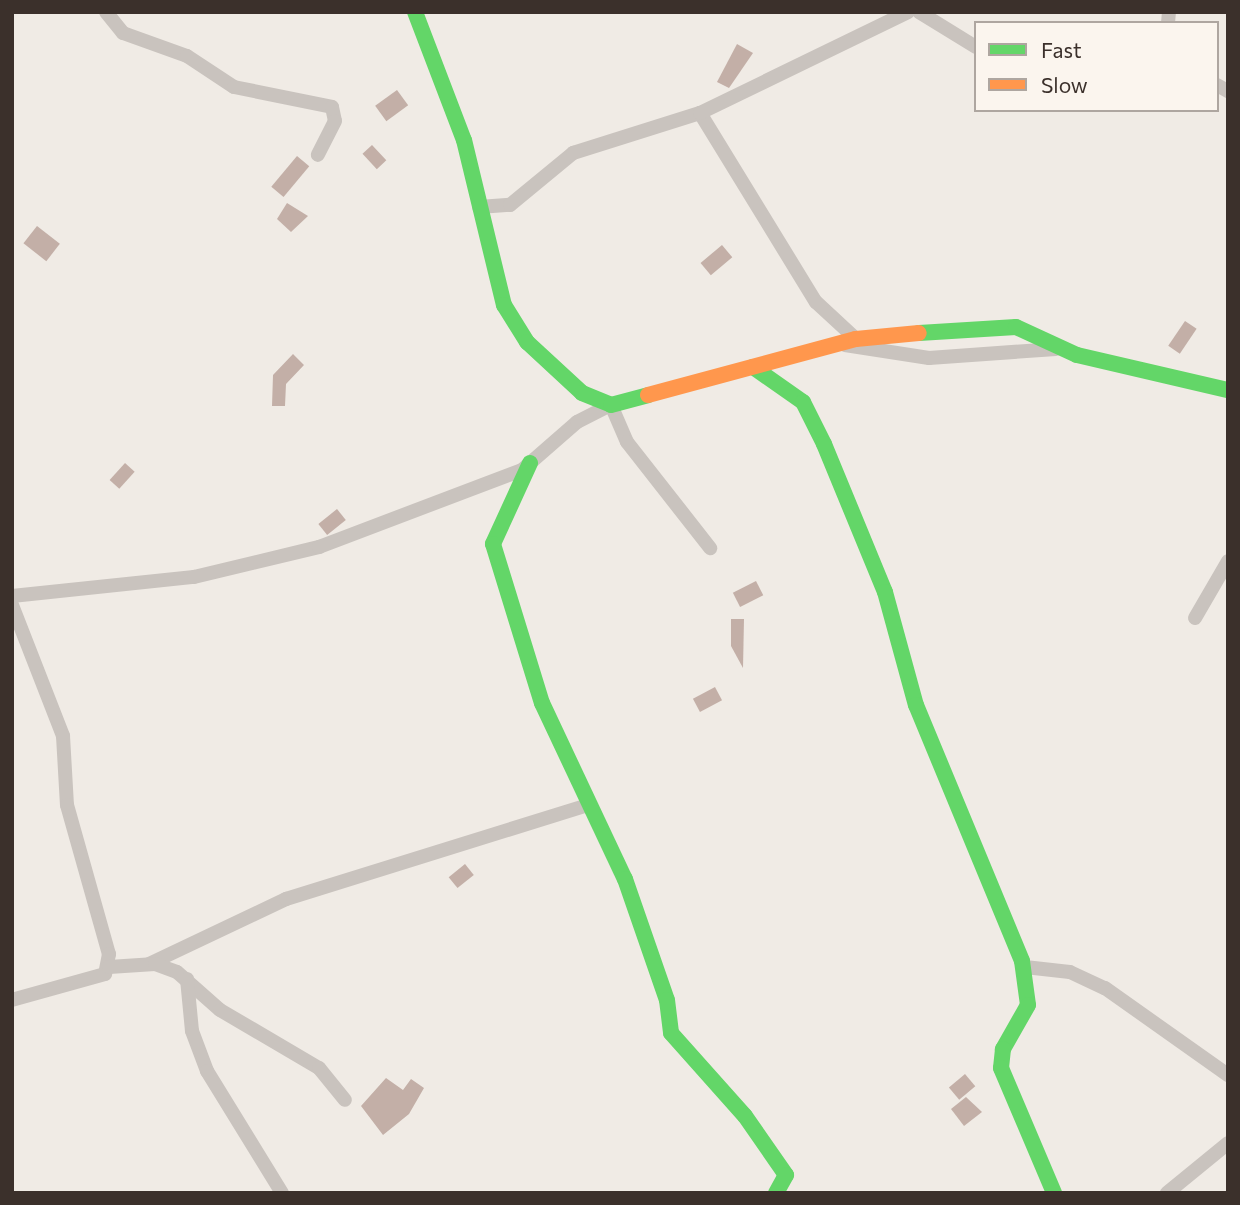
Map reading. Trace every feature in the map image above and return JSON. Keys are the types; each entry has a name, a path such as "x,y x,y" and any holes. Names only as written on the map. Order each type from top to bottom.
{"street":[{"path":"106,12 123,33 187,56 233,87 332,107 335,121 318,155"},
{"path":"415,12 464,140 479,207 510,319 559,377 611,405 627,442 710,548"},
{"path":"479,207 510,205 573,153 700,113 908,12"},
{"path":"919,12 974,46"},
{"path":"700,113 816,302 851,342 929,358 1056,349"},
{"path":"12,596 183,578 319,547 530,463 576,422 611,405 851,342 996,326 1016,327 1056,349 1224,386"},
{"path":"753,367 803,402 824,444 877,570 916,705 1025,967 1028,1005 1003,1049 1001,1068 1054,1193"},
{"path":"530,463 493,544 542,703 587,805 625,879 667,1000 671,1033 745,1116 786,1175 776,1193"},
{"path":"1195,618 1228,561"},
{"path":"12,605 63,736 67,805 108,967"},
{"path":"12,1000 87,981 108,967 149,964 286,899 587,805"},
{"path":"149,964 187,979 220,1010 319,1068 345,1100"},
{"path":"1025,967 1070,971 1105,988 1228,1075"},
{"path":"187,979 192,1031 207,1071 282,1193"},
{"path":"1167,1193 1228,1143"}],"building":[{"path":"737,44 753,53 729,88 717,82"},
{"path":"397,90 408,105 386,121 375,106"},
{"path":"372,145 386,160 377,169 362,154"},
{"path":"297,156 309,166 284,197 271,187"},
{"path":"287,203 308,216 291,232 277,219"},
{"path":"37,226 60,244 46,261 23,243"},
{"path":"722,245 732,257 711,275 701,263"},
{"path":"1185,321 1197,329 1180,354 1168,346"},
{"path":"293,354 304,365 286,384 285,406 272,406 273,375"},
{"path":"125,463 135,472 119,489 110,480"},
{"path":"337,509 346,520 327,535 318,524"},
{"path":"756,581 763,595 740,607 733,593"},
{"path":"731,619 744,619 743,668 731,646"},
{"path":"715,687 722,700 700,712 693,699"},
{"path":"465,864 474,875 457,888 449,877"},
{"path":"965,1074 975,1086 959,1100 949,1087"},
{"path":"386,1078 403,1090 411,1079 424,1088 409,1114 383,1135 361,1106"},
{"path":"966,1097 982,1112 964,1126 951,1109"}],"traffic: fast":[{"path":"415,12 464,140 504,305 527,342 582,393 611,405 648,395"},
{"path":"919,333 1016,327 1077,355 1228,390"},
{"path":"753,367 803,402 824,444 885,592 916,705 1022,961 1028,1005 1003,1049 1001,1068 1054,1193"},
{"path":"530,463 493,544 542,703 625,879 667,1000 671,1033 745,1116 786,1175 776,1193"}],"traffic: slow":[{"path":"648,395 856,339 919,333"}]}
